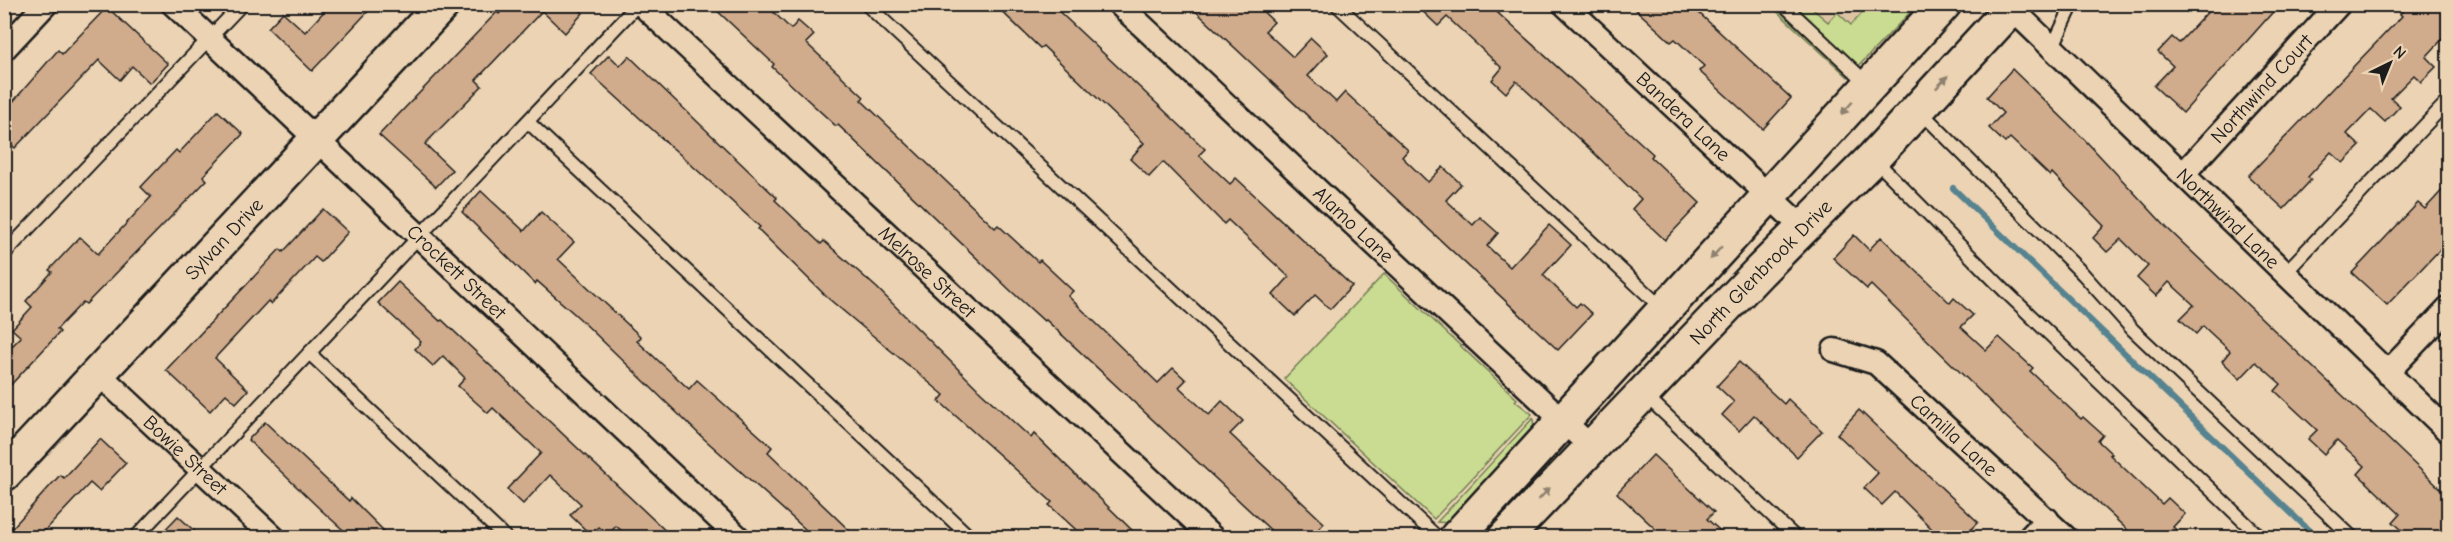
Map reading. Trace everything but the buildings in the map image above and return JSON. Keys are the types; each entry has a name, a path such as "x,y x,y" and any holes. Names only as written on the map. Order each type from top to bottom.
{"main road":[{"name":"Sylvan Drive","path":"4,474 315,138 443,4"},
{"path":"1456,537 1565,421 1868,84 1944,4"},
{"name":"North Glenbrook Drive","path":"1505,537 1590,446 1874,158 2011,6"}],"street":[{"path":"4,49 46,4"},
{"name":"Crockett Street","path":"173,4 740,537"},
{"name":"Melrose Street","path":"640,4 1213,537"},
{"name":"Alamo Lane","path":"1119,4 1590,446"},
{"name":"Bandera Lane","path":"1564,4 1803,228"},
{"name":"Northwind Court","path":"2183,174 2339,4"},
{"name":"Northwind Lane","path":"2011,6 2448,431"},
{"path":"2387,373 2448,309"},
{"name":"Camilla Lane","path":"1834,350 1876,363 2066,537"},
{"name":"Bowie Street","path":"98,372 274,537"},
{"path":"2029,537 2047,519"}],"lane":[{"path":"4,254 242,4"},
{"path":"135,537 640,4"},
{"path":"866,4 1438,537"},
{"path":"1336,4 1665,311"},
{"path":"1783,4 1868,84"},
{"path":"2052,48 2073,4"},
{"path":"2285,273 2448,101"},
{"path":"1917,108 2005,195 2133,330 2353,537"},
{"path":"528,122 970,537"},
{"path":"1874,158 2021,307 2261,537"},
{"path":"309,353 506,537"},
{"path":"1643,393 1796,537"}],"shaded area":[{"path":"1794,5 1928,5 1865,71"}],"green space":[{"path":"1770,5 1808,5 1828,22 1837,12 1851,25 1870,5 1917,5 1848,77"},
{"path":"1384,274 1517,399 1515,401 1532,414 1434,519 1284,379"},
{"path":"1533,418 1534,431 1450,523 1437,522"}],"waterway":[{"path":"1953,188 2317,538"}]}
